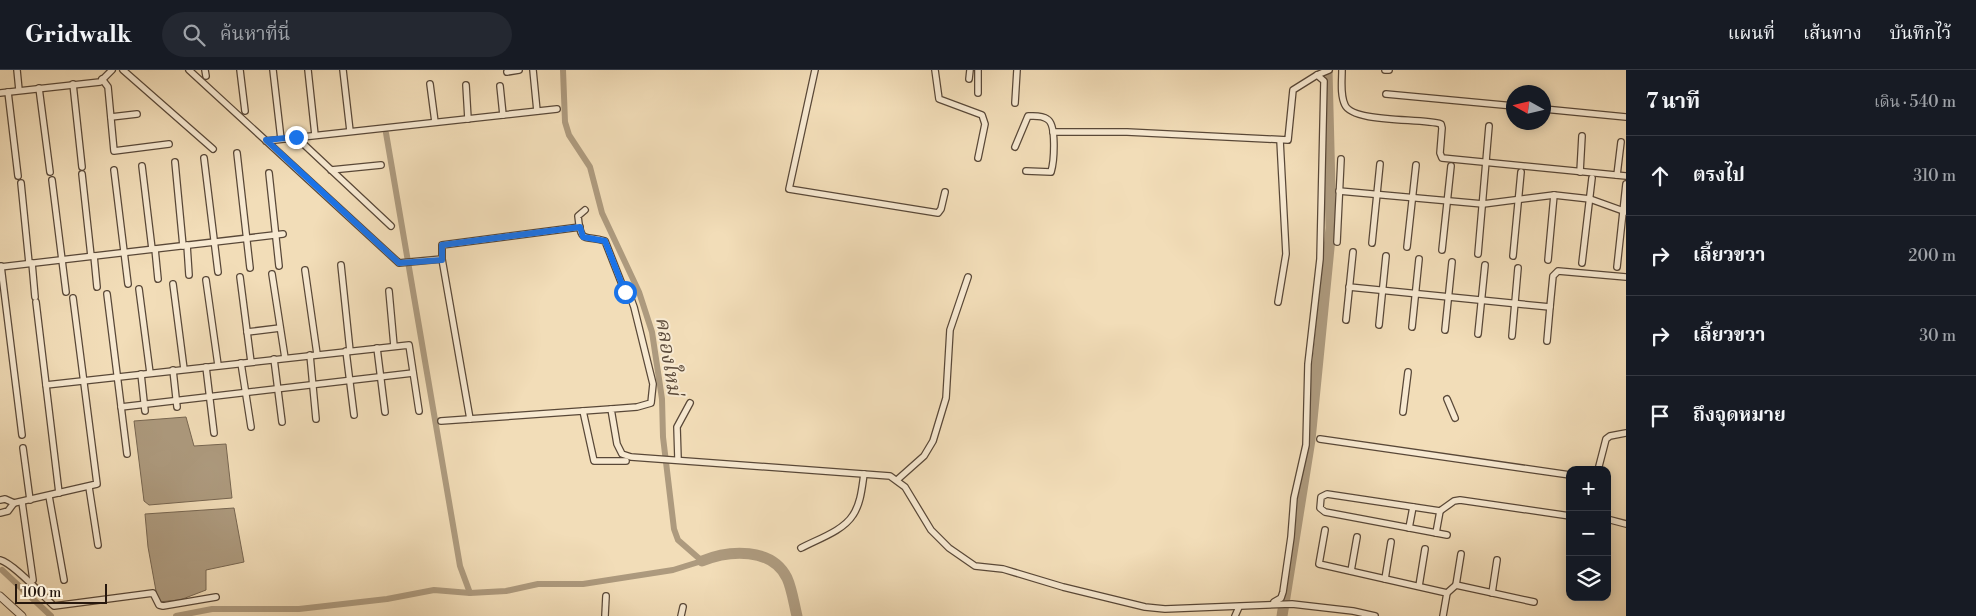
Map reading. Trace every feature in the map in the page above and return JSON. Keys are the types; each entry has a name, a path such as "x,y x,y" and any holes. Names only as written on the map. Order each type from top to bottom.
{"street":[{"path":"17,70 19,90"},
{"path":"0,93 100,82 112,70"},
{"path":"123,70 213,150"},
{"path":"188,70 399,263 442,260"},
{"path":"240,70 246,111"},
{"path":"272,70 281,139"},
{"path":"308,70 315,135"},
{"path":"343,70 350,131"},
{"path":"507,72 519,70"},
{"path":"533,70 537,111"},
{"path":"815,70 790,189 938,213 941,209 945,192"},
{"path":"935,70 939,99 982,115 984,119 985,124 978,158"},
{"path":"970,70 970,80"},
{"path":"978,70 978,93"},
{"path":"1015,103 1017,70"},
{"path":"1053,132 1115,132 1288,140 1293,90 1318,74 1329,70"},
{"path":"1342,70 1343,98 1345,106 1349,110 1362,115 1438,123 1442,126 1440,152 1442,158 1626,176"},
{"path":"1274,604 1281,598 1284,587 1292,536 1294,498 1306,445 1308,364 1321,239 1324,81 1318,74"},
{"path":"102,79 108,87 114,151 169,144"},
{"path":"72,84 97,287"},
{"path":"430,84 435,122"},
{"path":"466,85 468,119"},
{"path":"500,86 503,115"},
{"path":"40,88 50,172"},
{"path":"8,92 18,176"},
{"path":"1386,94 1506,105"},
{"path":"266,140 557,109"},
{"path":"1551,110 1626,117"},
{"path":"111,118 137,114"},
{"path":"1015,147 1028,116 1048,119 1052,124 1051,172 1026,172"},
{"path":"1478,254 1489,126"},
{"path":"1580,172 1582,136"},
{"path":"296,137 391,226"},
{"path":"1278,302 1286,254 1280,140"},
{"path":"1617,175 1621,142"},
{"path":"237,154 250,268"},
{"path":"204,158 218,272"},
{"path":"1337,242 1340,160"},
{"path":"175,162 189,275"},
{"path":"1372,243 1380,164"},
{"path":"331,170 381,165"},
{"path":"1407,247 1416,165"},
{"path":"142,166 158,279"},
{"path":"1442,250 1451,166"},
{"path":"114,170 128,284"},
{"path":"1513,256 1521,172"},
{"path":"269,173 278,266"},
{"path":"1582,263 1592,178"},
{"path":"52,180 66,292"},
{"path":"21,183 60,493"},
{"path":"1617,267 1626,184"},
{"path":"1339,191 1483,204 1554,195 1590,199 1624,211"},
{"path":"1548,260 1554,195"},
{"path":"441,421 637,407 651,403 653,384 634,306 630,296 625,292 605,241 583,237 578,216 585,210"},
{"path":"470,419 442,260 442,245 580,227"},
{"path":"22,435 1,266 283,234"},
{"path":"1346,320 1352,252"},
{"path":"1379,325 1386,256"},
{"path":"1412,327 1419,258"},
{"path":"1445,330 1452,262"},
{"path":"1478,334 1484,265"},
{"path":"341,266 354,415"},
{"path":"1512,336 1518,268"},
{"path":"305,270 317,354"},
{"path":"1547,340 1553,276 1558,271 1626,277"},
{"path":"272,274 285,358"},
{"path":"240,277 251,362"},
{"path":"898,481 924,456 933,442 946,398 950,330 968,277"},
{"path":"206,280 218,365"},
{"path":"173,284 184,369"},
{"path":"1349,287 1550,306"},
{"path":"139,289 150,373"},
{"path":"389,291 394,346"},
{"path":"106,294 127,454"},
{"path":"0,513 8,511 14,504 98,484 73,298"},
{"path":"247,332 280,328"},
{"path":"46,385 409,345 419,411"},
{"path":"377,348 385,412"},
{"path":"310,355 316,419"},
{"path":"274,359 282,422"},
{"path":"241,363 251,427"},
{"path":"206,366 214,433"},
{"path":"173,370 177,407"},
{"path":"1402,412 1408,372"},
{"path":"141,374 145,411"},
{"path":"121,406 413,374"},
{"path":"1447,399 1454,418"},
{"path":"675,459 677,427 690,402"},
{"path":"611,409 617,444 622,454 631,457 885,475 906,487 931,530 949,548 975,566 1003,569 1134,606 1165,609 1292,604 1353,611 1375,616"},
{"path":"583,411 594,461 626,461"},
{"path":"1599,466 1606,439 1610,436 1626,433"},
{"path":"1320,438 1566,474"},
{"path":"23,448 30,500"},
{"path":"801,548 845,525 854,515 859,501 864,474"},
{"path":"89,487 98,545"},
{"path":"1447,535 1325,512 1320,508 1321,497 1326,494 1440,511 1460,500 1566,515"},
{"path":"50,496 64,580"},
{"path":"0,500 5,499 14,504"},
{"path":"22,502 32,580"},
{"path":"1409,528 1413,507"},
{"path":"1436,533 1440,511"},
{"path":"1611,520 1626,524"},
{"path":"1325,530 1320,564 1447,593"},
{"path":"1351,571 1357,537"},
{"path":"1385,579 1391,542"},
{"path":"1419,586 1425,549"},
{"path":"1443,616 1447,593 1456,585 1461,554"},
{"path":"0,560 7,563 24,577 54,606 153,593 159,606 216,597"},
{"path":"1492,593 1497,560"},
{"path":"1456,585 1534,602"},
{"path":"0,596 22,616"},
{"path":"605,616 606,596"},
{"path":"681,616 684,607"},
{"path":"1235,616 1239,607"}],"shaded area":[{"path":"186,417 194,446 226,444 232,498 149,505 144,501 134,421"},
{"path":"234,508 244,562 206,570 206,590 180,600 158,602 148,547 145,514"}],"waterway":[{"name":"คลองใหม่","path":"176,616 212,609 299,609 387,599 434,590 470,593 506,591 538,584 583,584 673,570 702,561 678,540 674,529 663,437 662,399 652,332 639,292 602,213 590,167 569,135 565,122 563,70"},
{"path":"1282,616 1310,440 1331,228 1327,70"},
{"path":"386,133 460,566 470,593"},
{"path":"702,561 737,553 761,556 771,561 780,568 787,578 797,616"},
{"path":"2,570 51,616"}],"route":[{"path":"296,137 266,140 399,263 442,260 442,245 580,227 583,237 605,241 625,292"}]}
